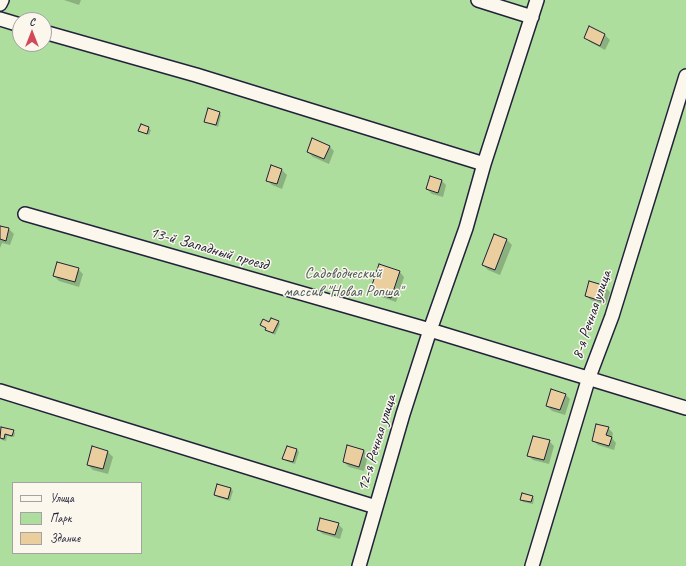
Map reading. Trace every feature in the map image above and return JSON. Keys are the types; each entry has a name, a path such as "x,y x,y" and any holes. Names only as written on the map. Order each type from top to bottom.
{"street":[{"path":"0,4 2,0"},
{"path":"478,0 532,17"},
{"name":"12-я Речная улица","path":"359,566 403,414 430,330 466,228 484,164 537,0"},
{"path":"0,19 12,23"},
{"path":"52,34 196,75 484,164"},
{"name":"8-я Речная улица","path":"532,566 589,377 612,316 686,76"},
{"name":"13-й Западный проезд","path":"24,214 430,330 589,377 686,408"},
{"path":"0,391 376,507"}],"green space":[{"name":"Садоводческий массив \"Новая Ропша\"","path":"0,0 686,0 686,566 0,566"}],"building":[{"path":"589,26 605,34 600,46 584,38"},
{"path":"208,108 220,112 216,125 204,122"},
{"path":"141,124 149,127 147,134 138,131"},
{"path":"312,138 330,146 324,159 307,152"},
{"path":"271,165 282,169 277,184 266,181"},
{"path":"430,176 442,180 438,193 426,189"},
{"path":"0,226 9,228 6,241 0,239"},
{"path":"494,234 507,239 495,270 482,265"},
{"path":"57,262 79,268 75,282 53,276"},
{"path":"379,264 400,271 391,298 370,291"},
{"path":"589,281 606,286 601,301 585,296"},
{"path":"271,318 279,321 273,333 265,330 266,328 260,325 263,319 269,322"},
{"path":"551,389 566,394 560,410 546,406"},
{"path":"596,424 609,427 606,435 612,437 609,446 592,441"},
{"path":"1,427 14,430 12,436 5,434 4,439 0,438"},
{"path":"533,436 550,440 544,460 527,456"},
{"path":"347,445 364,450 359,467 343,462"},
{"path":"92,446 108,451 103,469 87,465"},
{"path":"287,446 297,449 293,462 282,459"},
{"path":"217,484 231,488 228,499 214,495"},
{"path":"522,493 533,496 531,502 520,500"},
{"path":"320,518 339,523 335,535 317,530"}]}
